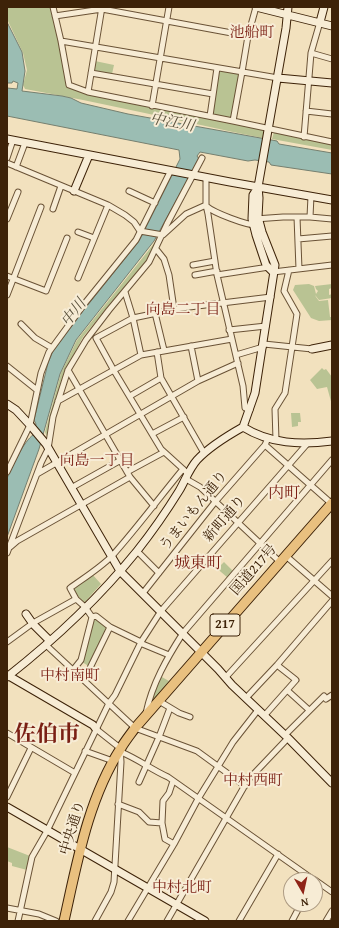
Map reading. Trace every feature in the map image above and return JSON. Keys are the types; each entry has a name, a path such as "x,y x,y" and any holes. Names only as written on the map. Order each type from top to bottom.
{"highway":[{"name":"国道217号","path":"121,750 135,728 332,503"},
{"name":"中央通り","path":"64,921 80,849 91,813 107,773 121,750"}],"street":[{"path":"53,7 69,85 88,92 152,106 210,116 332,142"},
{"path":"152,106 169,7"},
{"path":"233,121 248,36 256,7 288,11 332,26"},
{"path":"304,136 311,53 324,7"},
{"path":"55,16 102,8 248,36"},
{"path":"88,92 102,8"},
{"path":"288,11 278,78 258,187 256,222 272,268 271,297 255,393 243,427 224,438 204,453 186,474 153,529 120,571 48,643 8,677 93,725 121,750 173,781 304,872"},
{"path":"61,41 278,78 332,83"},
{"path":"311,53 332,59"},
{"path":"210,116 217,68"},
{"path":"91,72 213,94"},
{"path":"306,111 332,114"},
{"path":"7,158 10,140 332,200"},
{"path":"16,167 25,143"},
{"path":"74,191 89,155"},
{"path":"8,551 47,446 58,401 68,370 86,340 149,262 192,174 202,158"},
{"path":"7,163 108,205 125,215 142,231 162,235"},
{"path":"7,472 31,426 41,373 52,348 85,303 136,240 142,231 154,203 172,170"},
{"path":"206,177 206,206 217,273 243,386 245,408 250,410"},
{"path":"53,209 61,186"},
{"path":"129,191 154,203"},
{"path":"7,220 18,192"},
{"path":"310,217 311,196"},
{"path":"78,278 108,205"},
{"path":"206,206 212,211 256,222 297,217 332,219"},
{"path":"162,235 186,214 206,206"},
{"path":"7,295 41,207"},
{"path":"297,217 299,269"},
{"path":"169,220 171,224 175,224"},
{"path":"78,232 94,238"},
{"path":"298,239 332,236"},
{"path":"7,276 46,291 67,238"},
{"path":"156,249 164,259 169,276 174,309"},
{"path":"193,265 215,261"},
{"path":"195,275 272,268 289,270 332,265"},
{"path":"276,440 277,431 274,419 275,409 285,393 297,314 284,291 289,270"},
{"path":"125,292 133,318 141,355"},
{"path":"271,297 174,309 133,318 96,338 113,369 164,452 215,502 260,543 315,581 332,596"},
{"path":"155,313 164,350"},
{"path":"21,324 35,338 52,348"},
{"path":"229,330 266,326"},
{"path":"58,401 113,369 141,355 232,339"},
{"path":"236,355 263,346 312,349 332,345"},
{"path":"190,346 198,381"},
{"path":"157,352 162,378 204,453"},
{"path":"37,474 198,381 238,363"},
{"path":"7,366 37,390"},
{"path":"68,370 106,433 130,477 154,506"},
{"path":"130,396 162,378"},
{"path":"7,404 16,410 47,446 120,571 332,783"},
{"path":"152,434 184,417"},
{"path":"243,427 266,442 288,466 332,503"},
{"path":"266,442 276,440 307,444 332,441"},
{"name":"うまいもん通り","path":"143,593 215,502 266,442"},
{"name":"新町通り","path":"18,921 32,857 47,831 96,729 109,703 115,695 140,643 161,611 307,444"},
{"path":"127,472 164,452"},
{"path":"71,488 121,460"},
{"path":"145,717 148,701 169,655 183,633 332,460"},
{"path":"73,670 81,660 92,617 85,606 76,599 70,588 111,557 154,506 163,493 186,474"},
{"path":"8,551 17,541 130,477"},
{"path":"137,551 159,572"},
{"path":"226,677 332,561"},
{"path":"7,642 32,624 76,599"},
{"path":"246,698 277,665 332,601"},
{"path":"26,614 32,624 73,670 135,728 197,751 245,786"},
{"path":"92,617 96,616 110,627 140,643 169,655"},
{"path":"82,678 89,670 110,627"},
{"path":"264,716 296,680 277,665"},
{"path":"287,690 309,710"},
{"path":"167,921 248,780 309,710 324,696 326,699 332,695"},
{"path":"159,701 190,717"},
{"path":"139,782 170,708"},
{"path":"128,921 174,844 198,799 233,742 258,710"},
{"path":"7,733 75,773"},
{"path":"7,797 31,748"},
{"path":"94,921 111,892 114,882 122,762 121,750"},
{"path":"86,752 113,761"},
{"path":"173,781 169,793 163,801 162,823 165,839 174,844"},
{"path":"118,804 139,812 149,822 162,823"},
{"path":"7,807 205,921"},
{"path":"239,921 278,854"},
{"path":"323,886 332,892"},
{"path":"7,908 39,914 56,921"},
{"path":"326,921 332,911"},
{"path":"292,921 297,912"}],"green space":[{"path":"7,7 52,7 69,89 69,87 263,129 263,138 25,89 23,85 27,70 23,53 7,19"},
{"path":"95,61 114,65 112,74 93,71"},
{"path":"218,69 242,73 233,120 211,116"},
{"path":"274,132 332,144 332,150 272,139"},
{"path":"156,241 147,262 83,337 64,373 47,437 45,432 61,373 77,340"},
{"path":"309,284 314,286 316,294 318,291 315,286 332,284 332,288 329,289 329,295 332,294 332,298 319,300 315,295 319,301 328,300 330,317 332,317 332,320 319,321 311,318 293,290 295,285"},
{"path":"322,368 324,370 326,369 332,377 332,405 327,387 317,389 310,380"},
{"path":"291,413 300,413 301,422 298,422 298,426 292,427"},
{"path":"210,557 220,566 224,562 234,572 228,578 207,560"},
{"path":"92,574 101,584 84,603 72,589"},
{"path":"95,617 108,628 90,667 82,662 93,618"},
{"path":"160,676 169,681 152,703 150,702"},
{"path":"7,847 30,856 27,870 12,866 12,863 7,861"}],"water":[{"name":"中江川","path":"7,22 22,52 25,71 22,91 62,96 71,98 81,103 128,114 277,141 279,144 332,153 332,174 271,165 269,162 255,160 248,161 200,152 197,156 199,159 154,241 76,340 60,374 39,449 7,537 7,479 18,456 33,435 36,424 34,420 48,363 53,351 139,241 180,159 179,150 7,116 7,88 17,89 18,83 13,81 12,83 7,83"}],"district":[{"name":"池船町","path":"252,33"},
{"name":"向島二丁目","path":"183,310"},
{"name":"向島一丁目","path":"97,461"},
{"name":"内町","path":"284,494"},
{"name":"城東町","path":"198,564"},
{"name":"中村南町","path":"70,676"},
{"name":"佐伯市","path":"47,735"},
{"name":"中村西町","path":"253,781"},
{"name":"中村北町","path":"182,888"}],"water label":[{"name":"中川","path":"74,313"}]}
